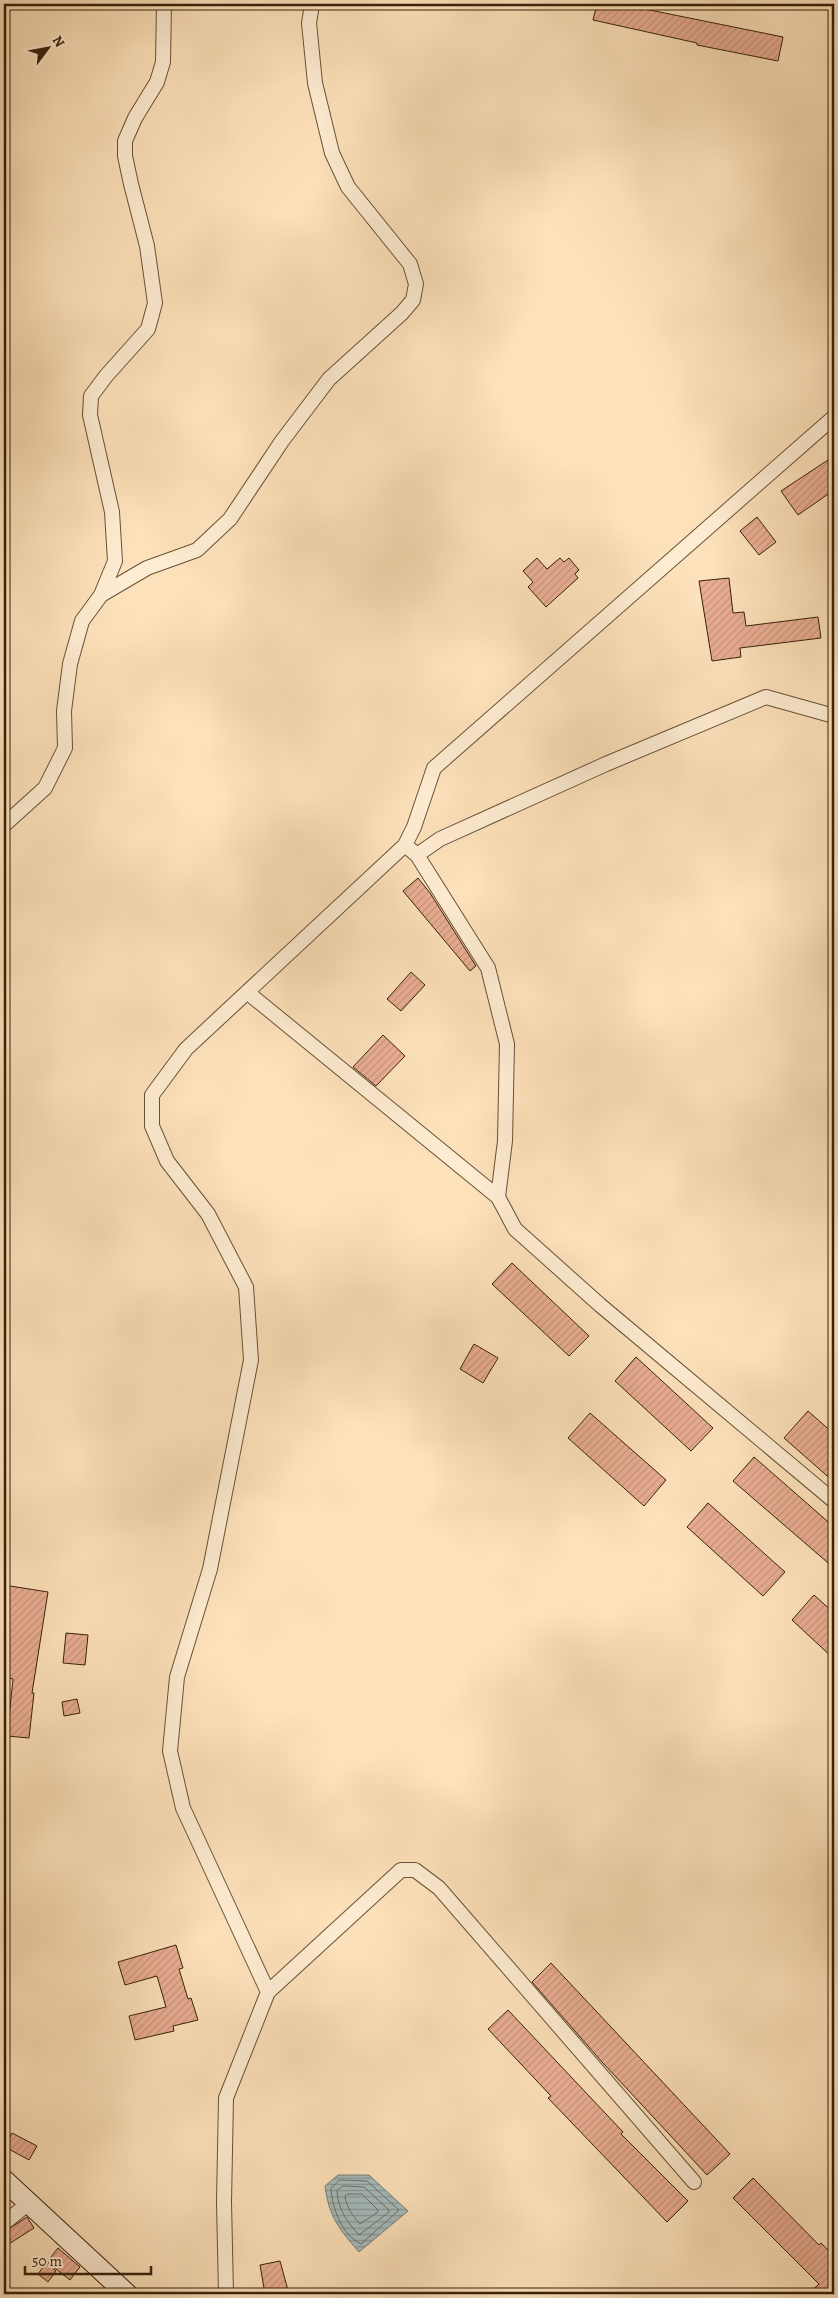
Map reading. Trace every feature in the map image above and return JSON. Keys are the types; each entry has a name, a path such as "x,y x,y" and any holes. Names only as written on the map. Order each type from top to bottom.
{"street":[{"path":"4,825 45,788 65,748 64,711 70,664 82,621 101,595 115,561 112,512 90,415 92,396 106,376 148,329 155,303 147,246 125,156 125,141 135,118 157,82 164,62 164,4"},
{"path":"101,595 146,568 197,550 230,519 282,441 329,379 402,313 413,300 416,284 410,264 348,187 332,152 315,84 309,23 312,4"},
{"path":"268,1992 183,1808 170,1751 177,1677 210,1569 251,1360 246,1288 208,1214 167,1161 152,1126 152,1095 186,1049 405,845 414,827 434,768 834,417"},
{"path":"417,855 440,839 606,764 766,697 834,716"},
{"path":"405,845 417,855 488,968 507,1044 505,1141 498,1197"},
{"path":"247,992 498,1197 515,1229 600,1305 834,1501"},
{"path":"226,2294 224,2202 226,2098 268,1992 401,1870 415,1870 439,1888 694,2182"},
{"path":"4,2180 127,2294"},
{"path":"4,2223 29,2203"}],"water":[{"path":"338,2175 369,2175 408,2211 359,2252 336,2222 329,2206 325,2186"}],"building":[{"path":"597,4 620,4 783,37 778,61 697,45 697,43 593,20"},
{"path":"834,456 834,490 798,515 781,491"},
{"path":"757,517 776,542 759,555 740,531"},
{"path":"537,558 547,569 560,558 564,562 569,558 579,570 575,574 578,578 546,607 528,587 533,582 523,571"},
{"path":"729,578 733,613 744,612 746,626 818,617 821,638 740,648 741,657 712,661 699,581"},
{"path":"418,878 430,893 476,966 470,971 403,891"},
{"path":"411,972 425,985 401,1011 387,999"},
{"path":"383,1035 405,1056 376,1086 353,1067"},
{"path":"512,1263 589,1336 569,1356 492,1284"},
{"path":"474,1344 498,1358 483,1383 460,1369"},
{"path":"636,1357 713,1428 691,1451 615,1381"},
{"path":"808,1411 834,1434 834,1482 784,1438"},
{"path":"590,1413 666,1480 644,1506 568,1438"},
{"path":"754,1457 834,1527 834,1568 733,1481"},
{"path":"708,1503 785,1572 763,1596 687,1527"},
{"path":"4,1585 48,1592 32,1693 34,1693 29,1738 7,1736 13,1679 4,1677"},
{"path":"814,1595 834,1613 834,1659 792,1620"},
{"path":"66,1633 88,1635 85,1665 63,1663"},
{"path":"77,1699 80,1713 64,1716 62,1702"},
{"path":"176,1945 183,1968 179,1969 188,1999 191,1998 198,2020 173,2026 174,2031 135,2040 129,2016 166,2007 157,1976 125,1985 118,1962"},
{"path":"551,1963 730,2154 707,2175 603,2063 532,1982"},
{"path":"508,2010 623,2132 621,2134 688,2201 667,2222 548,2098 551,2096 488,2029"},
{"path":"12,2133 37,2146 29,2160 5,2147"},
{"path":"753,2178 819,2245 821,2243 834,2256 834,2294 808,2294 819,2284 733,2198"},
{"path":"27,2217 34,2228 4,2247 4,2232"},
{"path":"58,2248 80,2267 70,2280 47,2262"},
{"path":"280,2261 289,2294 265,2294 260,2265"},
{"path":"46,2263 56,2271 48,2282 38,2274"}]}
